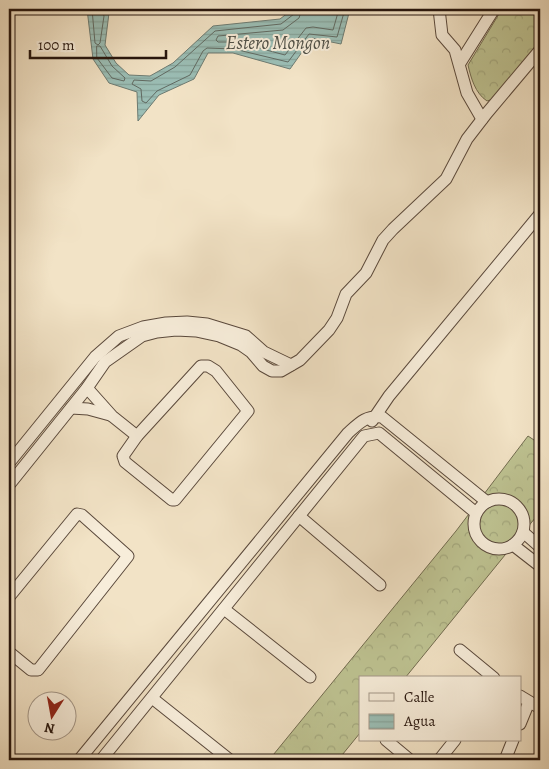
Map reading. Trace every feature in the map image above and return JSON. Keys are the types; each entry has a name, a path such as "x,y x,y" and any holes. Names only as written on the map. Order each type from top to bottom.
{"street":[{"path":"439,9 440,29 455,50 467,93 482,120"},
{"path":"460,63 494,9"},
{"path":"9,463 34,432 120,336 166,323 187,322 207,324 233,331 246,343 263,366 272,371 281,371 300,360 329,330 337,318 346,294 366,273 383,240 392,229 446,179 467,139 540,50"},
{"path":"101,760 364,436 374,416 389,396 540,214"},
{"path":"246,343 291,365"},
{"path":"263,366 270,356"},
{"path":"9,485 87,388 100,359"},
{"path":"201,366 208,366 216,371 248,410 175,500 170,499 124,460 123,456 137,436 198,367 201,366"},
{"path":"87,388 112,416 137,436"},
{"path":"70,408 88,409 112,416"},
{"path":"79,760 348,433 364,418 382,417 487,502"},
{"path":"34,432 44,440"},
{"path":"364,436 378,433 476,513"},
{"path":"504,500 515,506 522,515 523,532 513,545 506,548 490,547 477,537 474,529 476,513 487,502 504,500"},
{"path":"9,597 77,514 82,516 128,556 38,670 33,671 9,652"},
{"path":"300,516 380,585"},
{"path":"523,532 540,547"},
{"path":"513,545 540,566"},
{"path":"224,609 310,677"},
{"path":"176,642 188,653"},
{"path":"460,650 492,676"},
{"path":"152,698 230,760"},
{"path":"522,714 525,699 540,708"},
{"path":"388,742 410,760"},
{"path":"439,760 453,742"},
{"path":"505,760 513,742"}],"green space":[{"path":"502,9 540,9 540,41 493,99 487,101 477,90 468,65"},
{"path":"528,436 540,444 540,512 407,676 359,676 359,734 338,760 269,760 456,531"}],"water":[{"name":"Estero Mongon","path":"87,9 105,9 109,13 105,45 116,63 129,75 150,76 173,63 213,26 280,19 293,9 350,9 341,44 312,38 290,69 233,53 208,53 194,79 159,95 138,121 137,92 109,83 93,59"}]}
